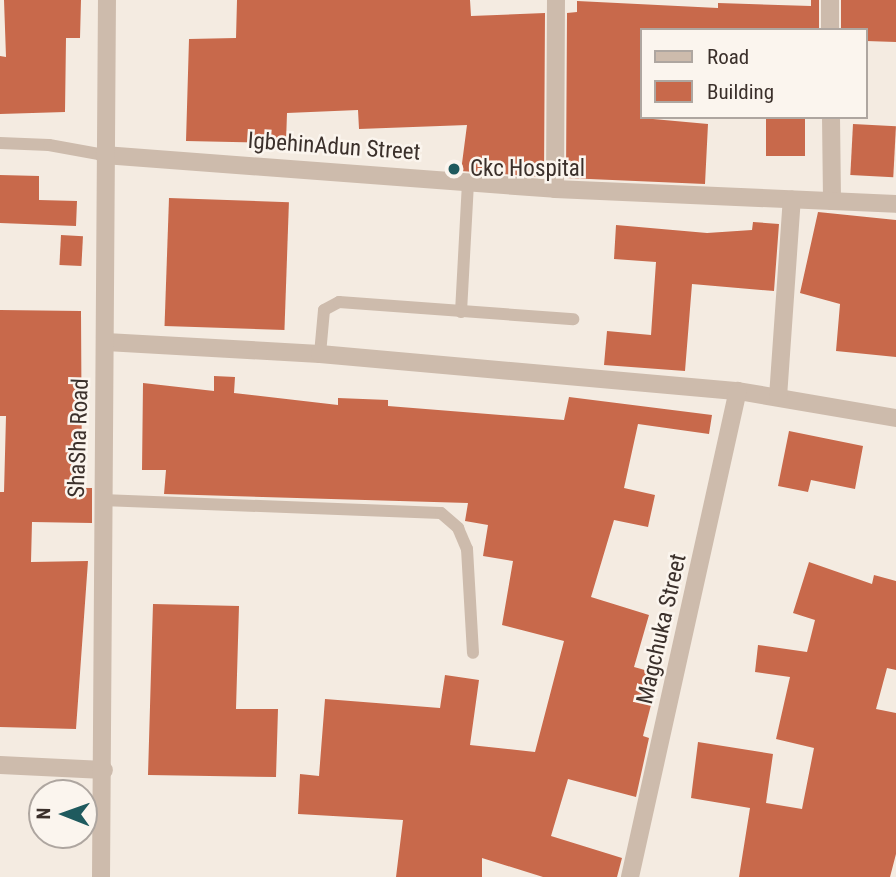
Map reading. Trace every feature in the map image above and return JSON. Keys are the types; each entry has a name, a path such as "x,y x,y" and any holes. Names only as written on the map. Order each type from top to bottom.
{"street":[{"name":"ShaSha Road","path":"101,877 104,770 102,500 106,342 104,155 107,0"},
{"path":"555,190 556,0"},
{"path":"830,0 830,28"},
{"path":"831,119 832,201"},
{"name":"IgbehinAdun Street","path":"104,155 468,181 555,190 896,204"},
{"path":"778,397 792,199"},
{"path":"106,342 320,354 738,391 896,418"},
{"name":"Magchuka Street","path":"630,877 738,391"},
{"path":"0,765 104,770"}],"lane":[{"path":"0,143 49,145 104,155"},
{"path":"461,312 468,181"},
{"path":"320,354 324,310 339,302 573,319"},
{"path":"102,500 441,513 458,528 467,549 473,653"}],"building":[{"path":"4,0 81,0 80,38 66,38 65,112 0,114 0,56 6,57"},
{"path":"237,0 470,0 471,16 545,13 544,177 461,171 467,125 359,129 358,110 287,113 286,143 186,141 189,39 236,38"},
{"path":"811,0 819,0 819,28 640,28 640,119 708,124 705,184 566,178 567,13 577,12 577,1 718,8 718,3 811,6"},
{"path":"841,0 896,0 896,42 868,41 868,28 841,28"},
{"path":"766,119 805,119 805,156 766,156"},
{"path":"853,124 896,126 893,177 850,175"},
{"path":"0,175 39,176 39,200 77,201 76,226 0,223"},
{"path":"169,198 289,202 284,330 165,326"},
{"path":"818,212 896,220 896,357 836,351 840,304 800,293"},
{"path":"753,222 779,224 774,291 692,284 685,371 604,365 607,331 651,335 656,262 614,259 616,225 707,233 752,230"},
{"path":"61,235 83,236 81,266 59,265"},
{"path":"0,310 81,311 82,488 92,488 92,523 32,522 31,562 88,561 76,729 0,727 0,492 4,492 6,416 0,416"},
{"path":"214,376 235,377 234,393 338,405 338,398 388,400 388,406 564,420 569,397 712,415 709,434 638,424 624,488 655,495 648,527 614,520 591,597 649,615 634,667 659,674 643,736 649,738 636,797 568,779 551,836 622,858 617,877 543,877 482,858 482,877 396,877 403,820 298,814 300,774 319,776 325,699 440,708 445,675 479,680 470,745 535,752 564,641 502,625 513,561 483,556 488,525 465,521 468,503 164,494 166,470 142,470 143,383 214,391"},
{"path":"789,431 863,446 855,489 811,480 808,492 778,486"},
{"path":"809,562 872,584 874,575 896,581 896,670 887,668 876,709 896,713 896,854 890,877 739,877 750,808 691,798 698,742 773,754 766,803 802,809 814,748 776,739 790,677 755,672 758,645 807,652 815,620 793,613"},
{"path":"153,604 239,606 236,709 278,709 276,777 148,775"}],"place":[{"name":"Ckc Hospital","path":"454,169"}]}
